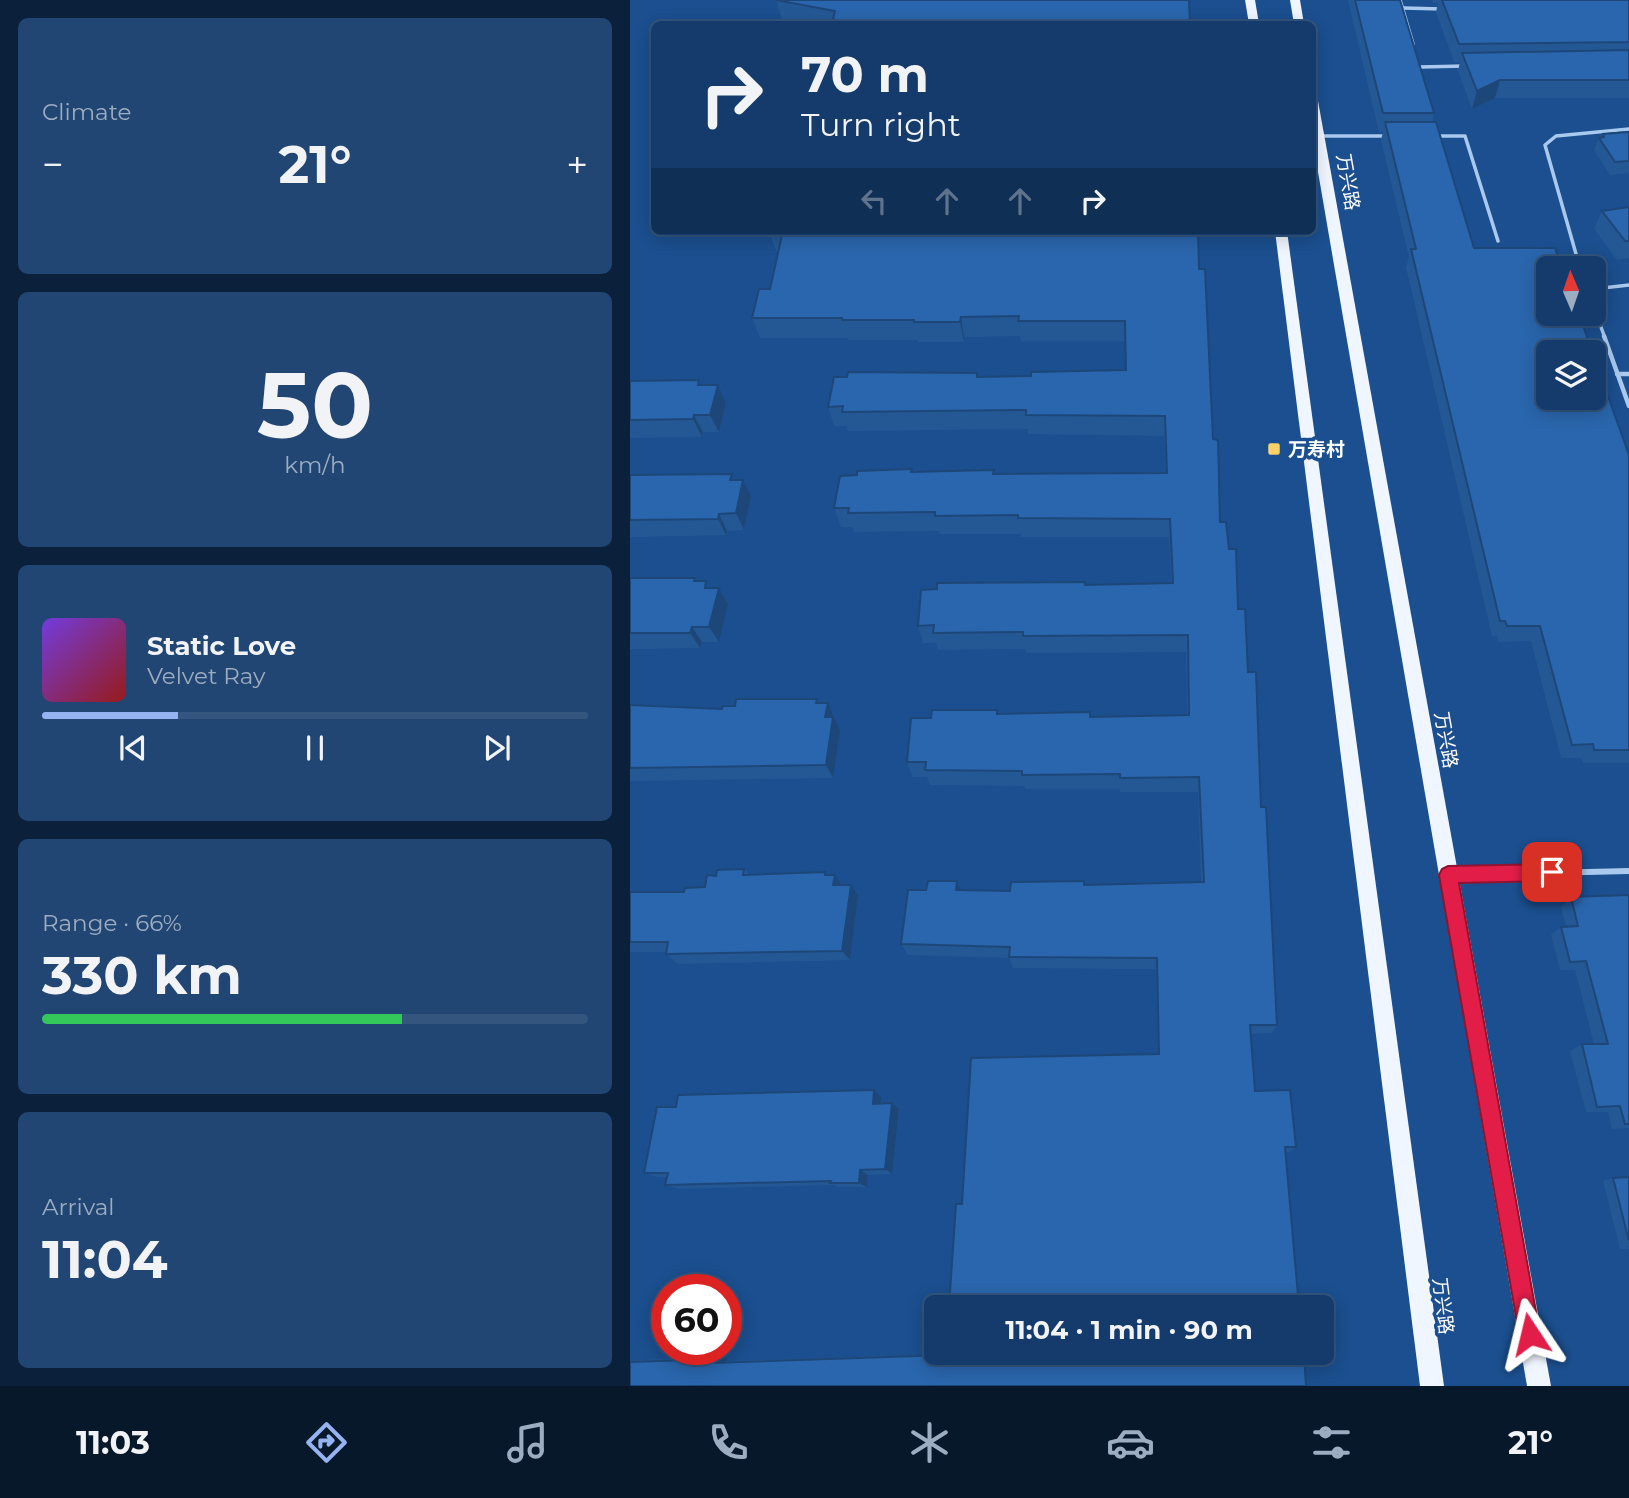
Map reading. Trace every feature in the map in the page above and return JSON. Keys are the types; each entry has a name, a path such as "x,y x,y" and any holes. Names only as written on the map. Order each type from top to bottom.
{"main road":[{"path":"1250,0 1254,21"},
{"path":"1295,0 1298,21"},
{"name":"万兴路","path":"1316,121 1539,1386"},
{"name":"万兴路","path":"1282,235 1432,1386"}],"lane":[{"path":"1400,0 1423,77"},
{"path":"1403,8 1452,9"},
{"path":"1420,67 1475,66"},
{"path":"1577,256 1545,145 1556,136 1629,129"},
{"path":"1319,136 1399,136"},
{"path":"1425,136 1465,136 1498,241"},
{"path":"1606,288 1629,285"},
{"path":"1601,326 1629,406"},
{"path":"1618,374 1629,373"},
{"path":"1448,875 1629,871"}],"building":[{"path":"776,0 1189,0 1190,21 833,21 835,11"},
{"path":"1355,0 1400,0 1434,113 1383,113"},
{"path":"1442,0 1629,0 1629,42 1459,44"},
{"path":"1629,50 1629,80 1500,80 1477,91 1462,53"},
{"path":"1385,122 1436,122 1474,248 1555,248 1558,256 1536,256 1536,326 1583,326 1588,340 1536,340 1536,410 1606,410 1606,391 1629,455 1629,750 1594,750 1593,744 1572,745 1540,626 1507,626 1505,621 1500,621 1411,249 1416,249"},
{"path":"1629,132 1629,161 1615,162 1599,138 1604,137 1603,134"},
{"path":"1629,207 1629,241 1625,241 1602,211"},
{"path":"782,235 1198,235 1199,269 1205,269 1213,439 1218,440 1220,522 1226,522 1229,549 1236,549 1238,609 1245,609 1248,672 1256,672 1261,807 1266,807 1277,1025 1250,1025 1255,1091 1290,1090 1296,1147 1285,1147 1298,1295 950,1295 956,1204 962,1204 971,1058 1159,1054 1157,958 1009,957 1010,947 901,944 908,890 926,890 928,881 957,881 956,890 1010,891 1011,882 1084,881 1084,885 1204,882 1199,777 1120,778 1120,774 1022,775 1022,771 925,770 926,762 907,762 911,718 931,718 932,710 997,710 997,714 1090,712 1090,717 1189,715 1188,635 1023,636 1023,632 933,633 934,625 918,626 921,590 937,589 937,583 1173,583 1170,519 935,516 935,512 848,513 849,508 834,508 840,476 857,475 857,471 912,469 911,472 994,470 993,474 1167,473 1165,416 1026,415 1026,410 842,412 843,406 828,407 834,377 847,377 848,372 977,373 977,377 1031,376 1031,372 1126,370 1125,321 1018,321 1019,316 961,317 960,322 752,318 759,289 770,289"},
{"path":"699,380 698,385 718,385 710,415 694,415 693,419 630,420 630,381"},
{"path":"732,474 730,480 743,480 736,513 719,514 718,519 630,520 630,475"},
{"path":"630,578 695,578 694,581 706,581 705,588 719,588 709,627 692,627 690,633 630,633"},
{"path":"736,699 817,699 816,703 828,703 825,717 833,717 826,765 630,768 630,705 722,709 723,706 735,706"},
{"path":"744,869 743,875 825,872 825,875 835,875 833,885 851,885 842,951 666,954 668,942 630,942 630,892 684,892 685,888 705,887 707,875 716,876 717,870"},
{"path":"1629,895 1629,1124 1625,1124 1620,1106 1597,1107 1582,1044 1608,1044 1586,961 1570,962 1561,927 1578,926 1571,897"},
{"path":"874,1090 873,1104 892,1103 885,1169 860,1170 859,1183 830,1183 831,1181 665,1185 668,1173 644,1173 657,1107 676,1107 678,1095"},
{"path":"1629,1177 1629,1241 1613,1178"},
{"path":"924,1356 924,1365 1305,1365 1306,1386 630,1386 630,1362 651,1361 651,1365 742,1365 742,1362"}],"place":[{"name":"万寿村","path":"1274,449"}],"route":[{"path":"1530,1334 1448,875 1552,872"}]}
